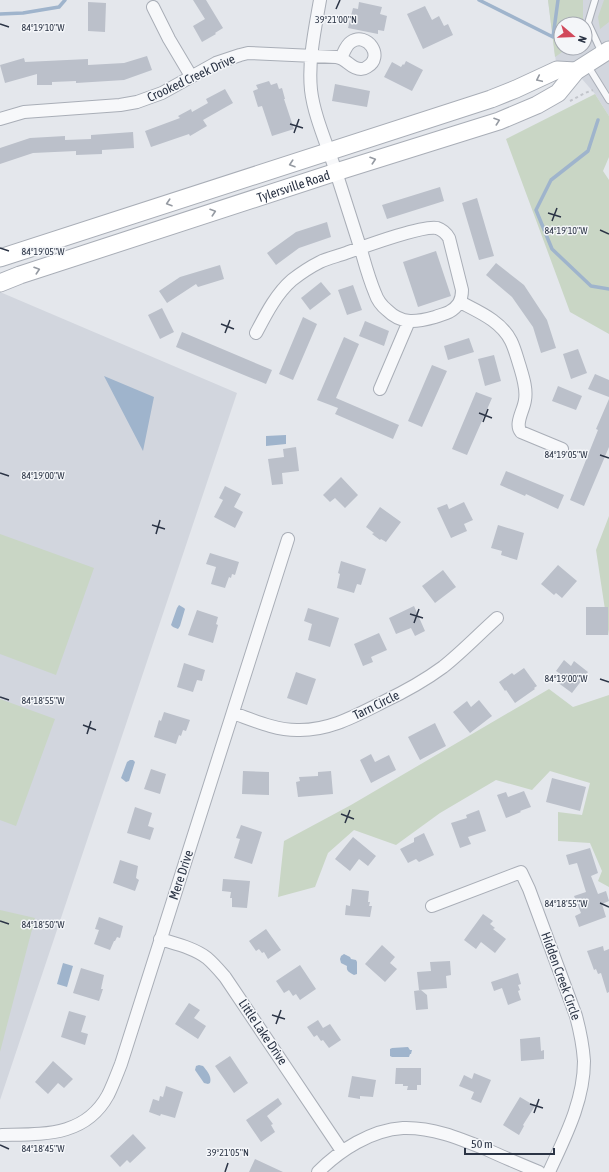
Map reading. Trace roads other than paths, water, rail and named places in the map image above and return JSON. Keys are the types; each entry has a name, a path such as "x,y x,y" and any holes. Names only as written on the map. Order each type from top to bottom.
{"main road":[{"name":"Tylersville Road","path":"0,283 20,275 336,172 499,121 537,105 558,93 582,68 606,52"},
{"name":"Tylersville Road","path":"0,258 491,99 557,70 582,68"}],"street":[{"path":"256,333 274,301 292,281 306,270 322,261 360,248 422,229 432,228 442,230 449,238 462,295 460,302 455,308 447,313 421,321 409,321 393,316 386,310 372,286 360,248 336,172 320,125 311,91 310,73 320,0"},
{"path":"153,7 169,39 191,76"},
{"name":"Crooked Creek Drive","path":"0,119 24,112 120,105 137,102 162,93 191,76 224,60 248,53 312,55 341,58"},
{"path":"460,302 493,321 511,340 526,391 518,425 521,432 562,449"},
{"path":"380,388 409,321"},
{"name":"Mere Drive","path":"2,1135 50,1133 68,1130 90,1117 102,1104 111,1088 121,1064 288,539"},
{"name":"Tarn Circle","path":"232,713 288,729 315,730 333,726 350,719 430,677 445,666 498,618"},
{"name":"Hidden Creek Circle","path":"432,906 521,872 529,889 576,1016 584,1060 580,1096 575,1113 548,1172"},
{"name":"Little Lake Drive","path":"160,939 199,953 225,976 342,1151"},
{"path":"318,1172 342,1151 367,1138 387,1131 402,1128 428,1130 446,1134 539,1172"}],"lane":[{"path":"595,0 588,23 606,52"},
{"path":"582,68 609,100"}],"water":[{"path":"104,376 154,397 143,451"},
{"path":"286,435 286,444 266,446 266,436"},
{"path":"179,605 185,609 178,629 171,625"},
{"path":"130,760 135,762 129,781 126,782 121,778 127,762"},
{"path":"344,954 351,959 356,960 357,974 354,975 348,971 347,966 341,963 341,956"},
{"path":"63,963 73,966 67,987 57,984"},
{"path":"408,1047 412,1050 409,1057 390,1056 390,1049 392,1048"},
{"path":"196,1066 203,1066 209,1074 210,1083 204,1083 195,1070"}],"waterway":[{"path":"0,14 23,13 59,7 65,0"},
{"path":"479,0 553,37 558,0"},
{"path":"598,120 588,151 551,180 536,210 552,249 591,286 609,289"}]}
